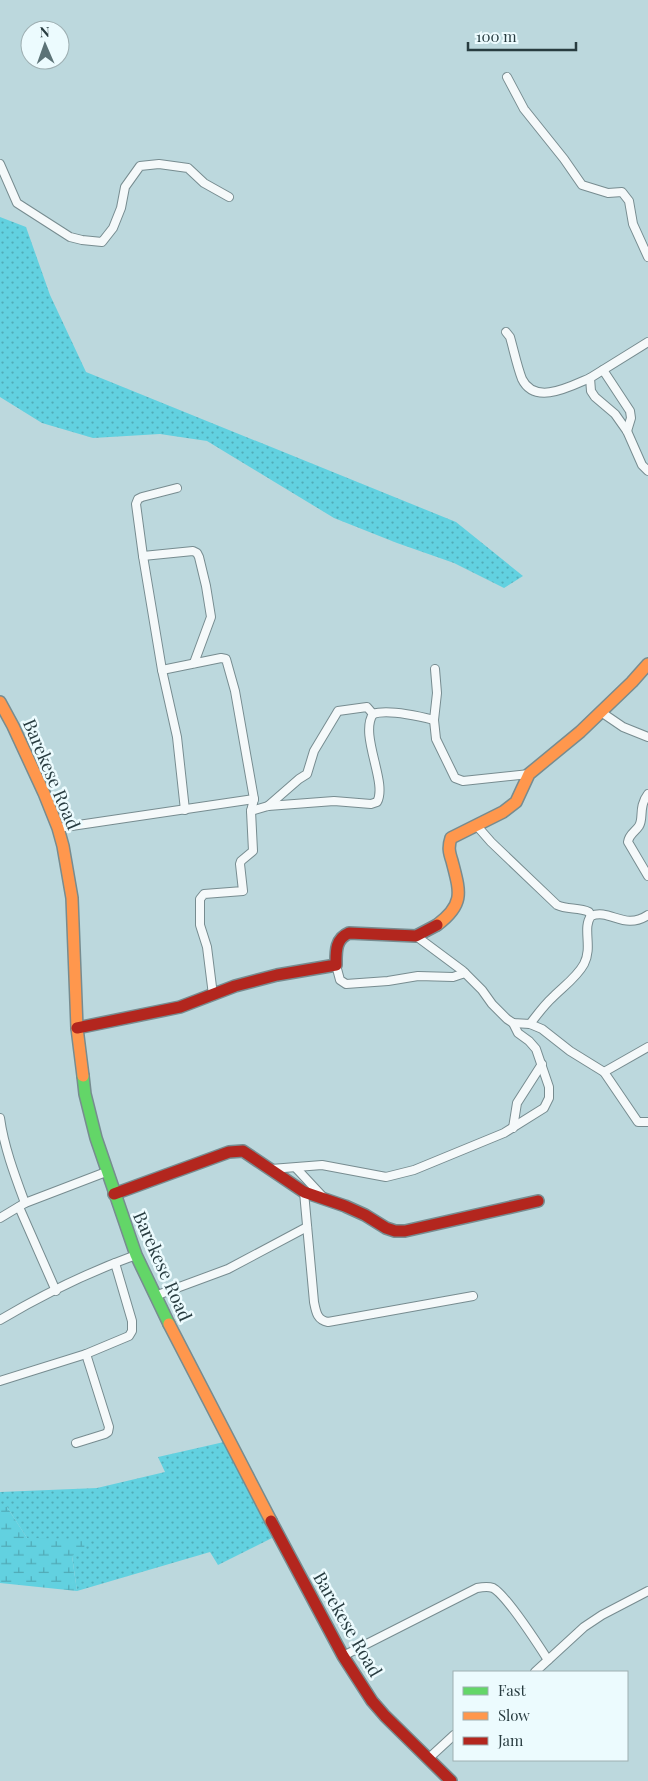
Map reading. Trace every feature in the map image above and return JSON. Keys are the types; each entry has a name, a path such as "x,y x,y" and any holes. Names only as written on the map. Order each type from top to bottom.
{"street":[{"path":"507,77 524,109 582,185 608,193 622,192 626,197 633,224 648,257"},
{"path":"0,164 17,203 70,237 82,240 102,242 113,228 121,208 125,187 140,166 158,164 188,168 204,183 229,197"},
{"path":"506,332 510,337 522,379 532,390 538,392 552,392 590,378 648,342"},
{"path":"604,370 630,411 631,418 627,431"},
{"path":"590,378 591,391 595,397 615,414 627,431 642,465 648,471"},
{"path":"177,488 142,497 136,501 162,670 177,737 185,810"},
{"path":"143,556 193,551 199,557 211,617 194,664"},
{"path":"162,670 221,658 226,659 235,691 254,799 251,811 253,851 241,861 243,891 204,894 200,899 200,925 208,947 213,995"},
{"path":"465,973 453,977 418,976 388,981 346,984 340,980 336,965 336,946 344,935 349,933 416,936 438,925 452,914 458,903 458,884 448,843 455,835 477,826 516,802 529,774 580,732 648,664"},
{"path":"435,669 434,720 439,748 455,778 462,781 529,774"},
{"name":"Barekese Road","path":"0,702 44,793 58,828 72,898 78,1028 85,1094 106,1172 136,1255 155,1296 299,1576 343,1656 372,1701 451,1781"},
{"path":"268,806 307,774 314,751 338,711 367,707 373,714"},
{"path":"251,811 268,806 334,801 371,804 377,802 379,791 370,741 370,717 381,712 434,720"},
{"path":"601,712 623,726 648,737"},
{"path":"648,794 643,802 641,822 630,836 628,842 648,876"},
{"path":"58,828 254,799"},
{"path":"477,826 491,842 557,905 562,908 584,910 590,912 591,916"},
{"path":"530,1024 553,997 584,966 589,954 588,922 591,916 599,914 629,922 648,915"},
{"path":"270,1170 322,1165 386,1177 414,1170 513,1128 544,1108 549,1098 548,1087 536,1049 518,1033 513,1023 492,1004 482,990 465,973 416,936"},
{"path":"78,1028 180,1007 235,986 277,975 336,965"},
{"path":"513,1023 530,1024 542,1030 604,1072 638,1122 648,1122"},
{"path":"604,1072 648,1048"},
{"path":"513,1128 517,1103 542,1064"},
{"path":"0,1118 1,1133 22,1205 56,1291"},
{"path":"114,1194 229,1152 243,1151 304,1192 365,1215 386,1228 400,1231 538,1201"},
{"path":"296,1168 324,1198"},
{"path":"0,1218 22,1205 106,1172"},
{"path":"304,1192 314,1302 318,1316 322,1321 328,1322 473,1296"},
{"path":"155,1296 228,1269 307,1227"},
{"path":"0,1320 22,1307 136,1255"},
{"path":"0,1381 86,1354 128,1336 132,1330 132,1321 115,1263"},
{"path":"76,1443 105,1434 108,1432 109,1427 86,1354"},
{"path":"343,1656 477,1588 485,1587 492,1588 499,1593 531,1634 548,1660"},
{"path":"536,1671 584,1627 602,1615 648,1591"},
{"path":"429,1758 453,1736"}],"green space":[{"path":"0,217 26,227 50,295 86,372 456,522 523,576 504,588 454,563 334,518 207,441 160,434 93,438 42,423 0,397"},
{"path":"224,1442 272,1538 218,1565 210,1552 77,1591 72,1556 27,1538 7,1507 0,1507 0,1492 97,1488 165,1472 158,1457"},
{"path":"0,1507 7,1507 27,1538 85,1539 84,1550 72,1556 77,1591 0,1583"}],"traffic: fast":[{"path":"83,1076 85,1094 96,1138 136,1255 169,1324"}],"traffic: slow":[{"path":"437,925 452,911 458,897 457,881 449,850 451,838 503,812 516,802 529,774 580,732 648,664"},
{"path":"0,702 44,793 63,846 72,898 77,1028 83,1076"},
{"path":"169,1324 271,1521"}],"traffic: jam":[{"path":"77,1028 180,1007 235,986 277,975 336,965 336,951 339,942 349,933 416,936 437,925"},
{"path":"114,1194 229,1152 243,1151 304,1192 345,1206 395,1231 405,1231 538,1201"},
{"path":"271,1521 343,1656 372,1701 451,1781"}]}
